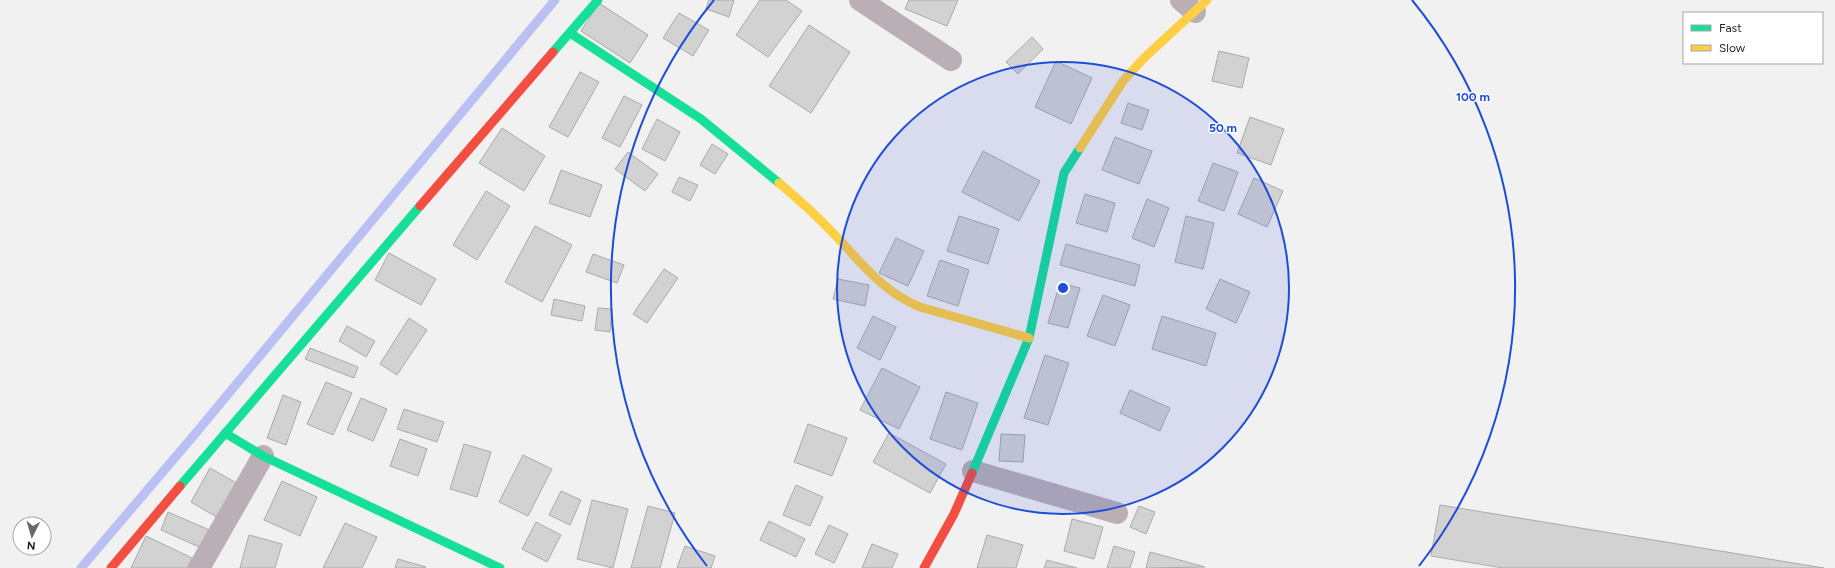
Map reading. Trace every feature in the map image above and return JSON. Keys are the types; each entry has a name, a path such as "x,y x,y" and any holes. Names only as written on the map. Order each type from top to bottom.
{"street":[{"path":"111,568 225,433 598,0"},
{"path":"860,0 951,60"},
{"path":"924,568 954,514 1029,338 1064,173 1123,82 1194,4"},
{"path":"570,33 701,119 787,190 831,231 884,287 908,302 920,307 1029,338"},
{"path":"225,433 263,456 500,568"},
{"path":"199,568 263,456"},
{"path":"973,471 1117,513"}],"building":[{"path":"709,0 734,0 729,17 706,9"},
{"path":"760,0 786,0 802,11 768,57 736,35"},
{"path":"909,0 958,0 947,26 905,9"},
{"path":"599,3 648,35 630,63 581,31"},
{"path":"679,13 709,30 693,56 663,38"},
{"path":"809,25 850,52 811,113 769,86"},
{"path":"1032,37 1043,49 1018,74 1006,62"},
{"path":"1219,51 1249,58 1242,88 1212,81"},
{"path":"1056,61 1092,78 1071,124 1035,107"},
{"path":"580,72 599,82 568,137 549,127"},
{"path":"624,96 642,105 620,147 602,138"},
{"path":"1128,103 1149,110 1142,130 1121,123"},
{"path":"1250,117 1284,129 1271,165 1237,153"},
{"path":"657,119 680,132 665,161 642,149"},
{"path":"502,128 545,156 524,191 479,163"},
{"path":"1115,137 1152,151 1139,184 1102,170"},
{"path":"712,144 728,154 715,174 700,165"},
{"path":"983,151 1040,181 1019,221 962,192"},
{"path":"628,152 658,174 645,191 615,169"},
{"path":"1213,163 1238,172 1224,211 1198,201"},
{"path":"561,170 602,185 590,217 549,203"},
{"path":"679,177 698,185 690,201 672,192"},
{"path":"1254,178 1283,191 1267,227 1238,214"},
{"path":"486,191 510,206 477,260 453,245"},
{"path":"1085,194 1115,203 1107,232 1076,223"},
{"path":"1147,199 1169,208 1154,247 1132,238"},
{"path":"959,216 999,229 988,264 947,251"},
{"path":"1186,216 1214,223 1203,269 1175,262"},
{"path":"535,226 572,245 542,302 505,282"},
{"path":"896,238 924,251 908,286 879,273"},
{"path":"1066,244 1140,265 1135,286 1060,265"},
{"path":"389,253 436,279 421,305 375,280"},
{"path":"593,254 624,265 617,283 586,272"},
{"path":"940,260 969,270 958,306 927,296"},
{"path":"664,269 678,278 647,323 633,314"},
{"path":"838,279 869,285 865,306 833,299"},
{"path":"1220,279 1250,292 1236,323 1206,309"},
{"path":"1060,283 1080,288 1068,328 1048,323"},
{"path":"1103,295 1130,305 1115,346 1087,336"},
{"path":"554,299 585,306 582,321 551,315"},
{"path":"598,308 612,309 610,332 595,330"},
{"path":"873,316 896,327 880,360 857,348"},
{"path":"1162,316 1216,333 1206,366 1152,349"},
{"path":"409,318 427,330 397,375 380,364"},
{"path":"347,326 375,341 366,357 339,341"},
{"path":"310,348 358,367 354,378 305,359"},
{"path":"1045,355 1069,363 1048,425 1024,418"},
{"path":"882,368 920,387 899,429 860,410"},
{"path":"326,382 352,393 333,435 307,424"},
{"path":"1130,390 1170,408 1160,431 1120,413"},
{"path":"946,392 978,403 962,450 930,439"},
{"path":"283,395 301,402 286,445 267,438"},
{"path":"361,398 387,409 373,441 347,430"},
{"path":"404,409 444,422 437,442 397,429"},
{"path":"808,424 847,438 832,476 794,462"},
{"path":"889,433 946,464 930,493 873,462"},
{"path":"1001,434 1025,435 1023,462 999,461"},
{"path":"400,439 427,449 418,476 390,466"},
{"path":"464,444 491,452 477,497 450,489"},
{"path":"523,455 552,469 528,516 499,502"},
{"path":"210,468 240,485 220,519 191,502"},
{"path":"282,481 317,497 300,536 264,520"},
{"path":"796,485 823,497 810,526 783,515"},
{"path":"561,491 581,500 570,525 549,515"},
{"path":"592,500 628,509 613,568 577,559"},
{"path":"1440,505 1824,568 1503,568 1431,556"},
{"path":"648,506 675,513 660,568 631,568"},
{"path":"1139,506 1155,512 1146,534 1130,527"},
{"path":"168,512 214,532 206,550 161,530"},
{"path":"1072,519 1103,527 1094,559 1064,551"},
{"path":"769,521 805,539 796,557 760,540"},
{"path":"536,522 561,535 547,562 522,549"},
{"path":"345,523 377,537 362,568 323,568"},
{"path":"829,525 848,534 834,563 815,554"},
{"path":"249,535 282,544 275,568 240,568"},
{"path":"987,535 1023,545 1016,568 977,568"},
{"path":"146,536 192,558 187,568 131,568"},
{"path":"872,544 898,554 892,568 862,568"},
{"path":"685,546 715,556 711,568 677,568"},
{"path":"1114,546 1135,552 1130,568 1107,568"},
{"path":"1150,552 1205,567 1146,568"},
{"path":"398,559 426,567 395,568"},
{"path":"1047,560 1077,568 1044,568"}],"waterway":[{"path":"81,568 195,434 555,0"}],"traffic: fast":[{"path":"553,52 598,0"},
{"path":"570,33 701,119 779,183"},
{"path":"972,473 1029,338 1064,173 1080,148"},
{"path":"180,486 420,206"},
{"path":"225,433 263,456 500,568"}],"traffic: slow":[{"path":"1080,148 1123,81 1144,58 1207,0"},
{"path":"779,183 820,220 872,275 894,293 920,307 1029,338"}],"traffic: jam":[{"path":"420,206 553,52"},
{"path":"924,568 954,514 972,473"},
{"path":"111,568 180,486"}]}
